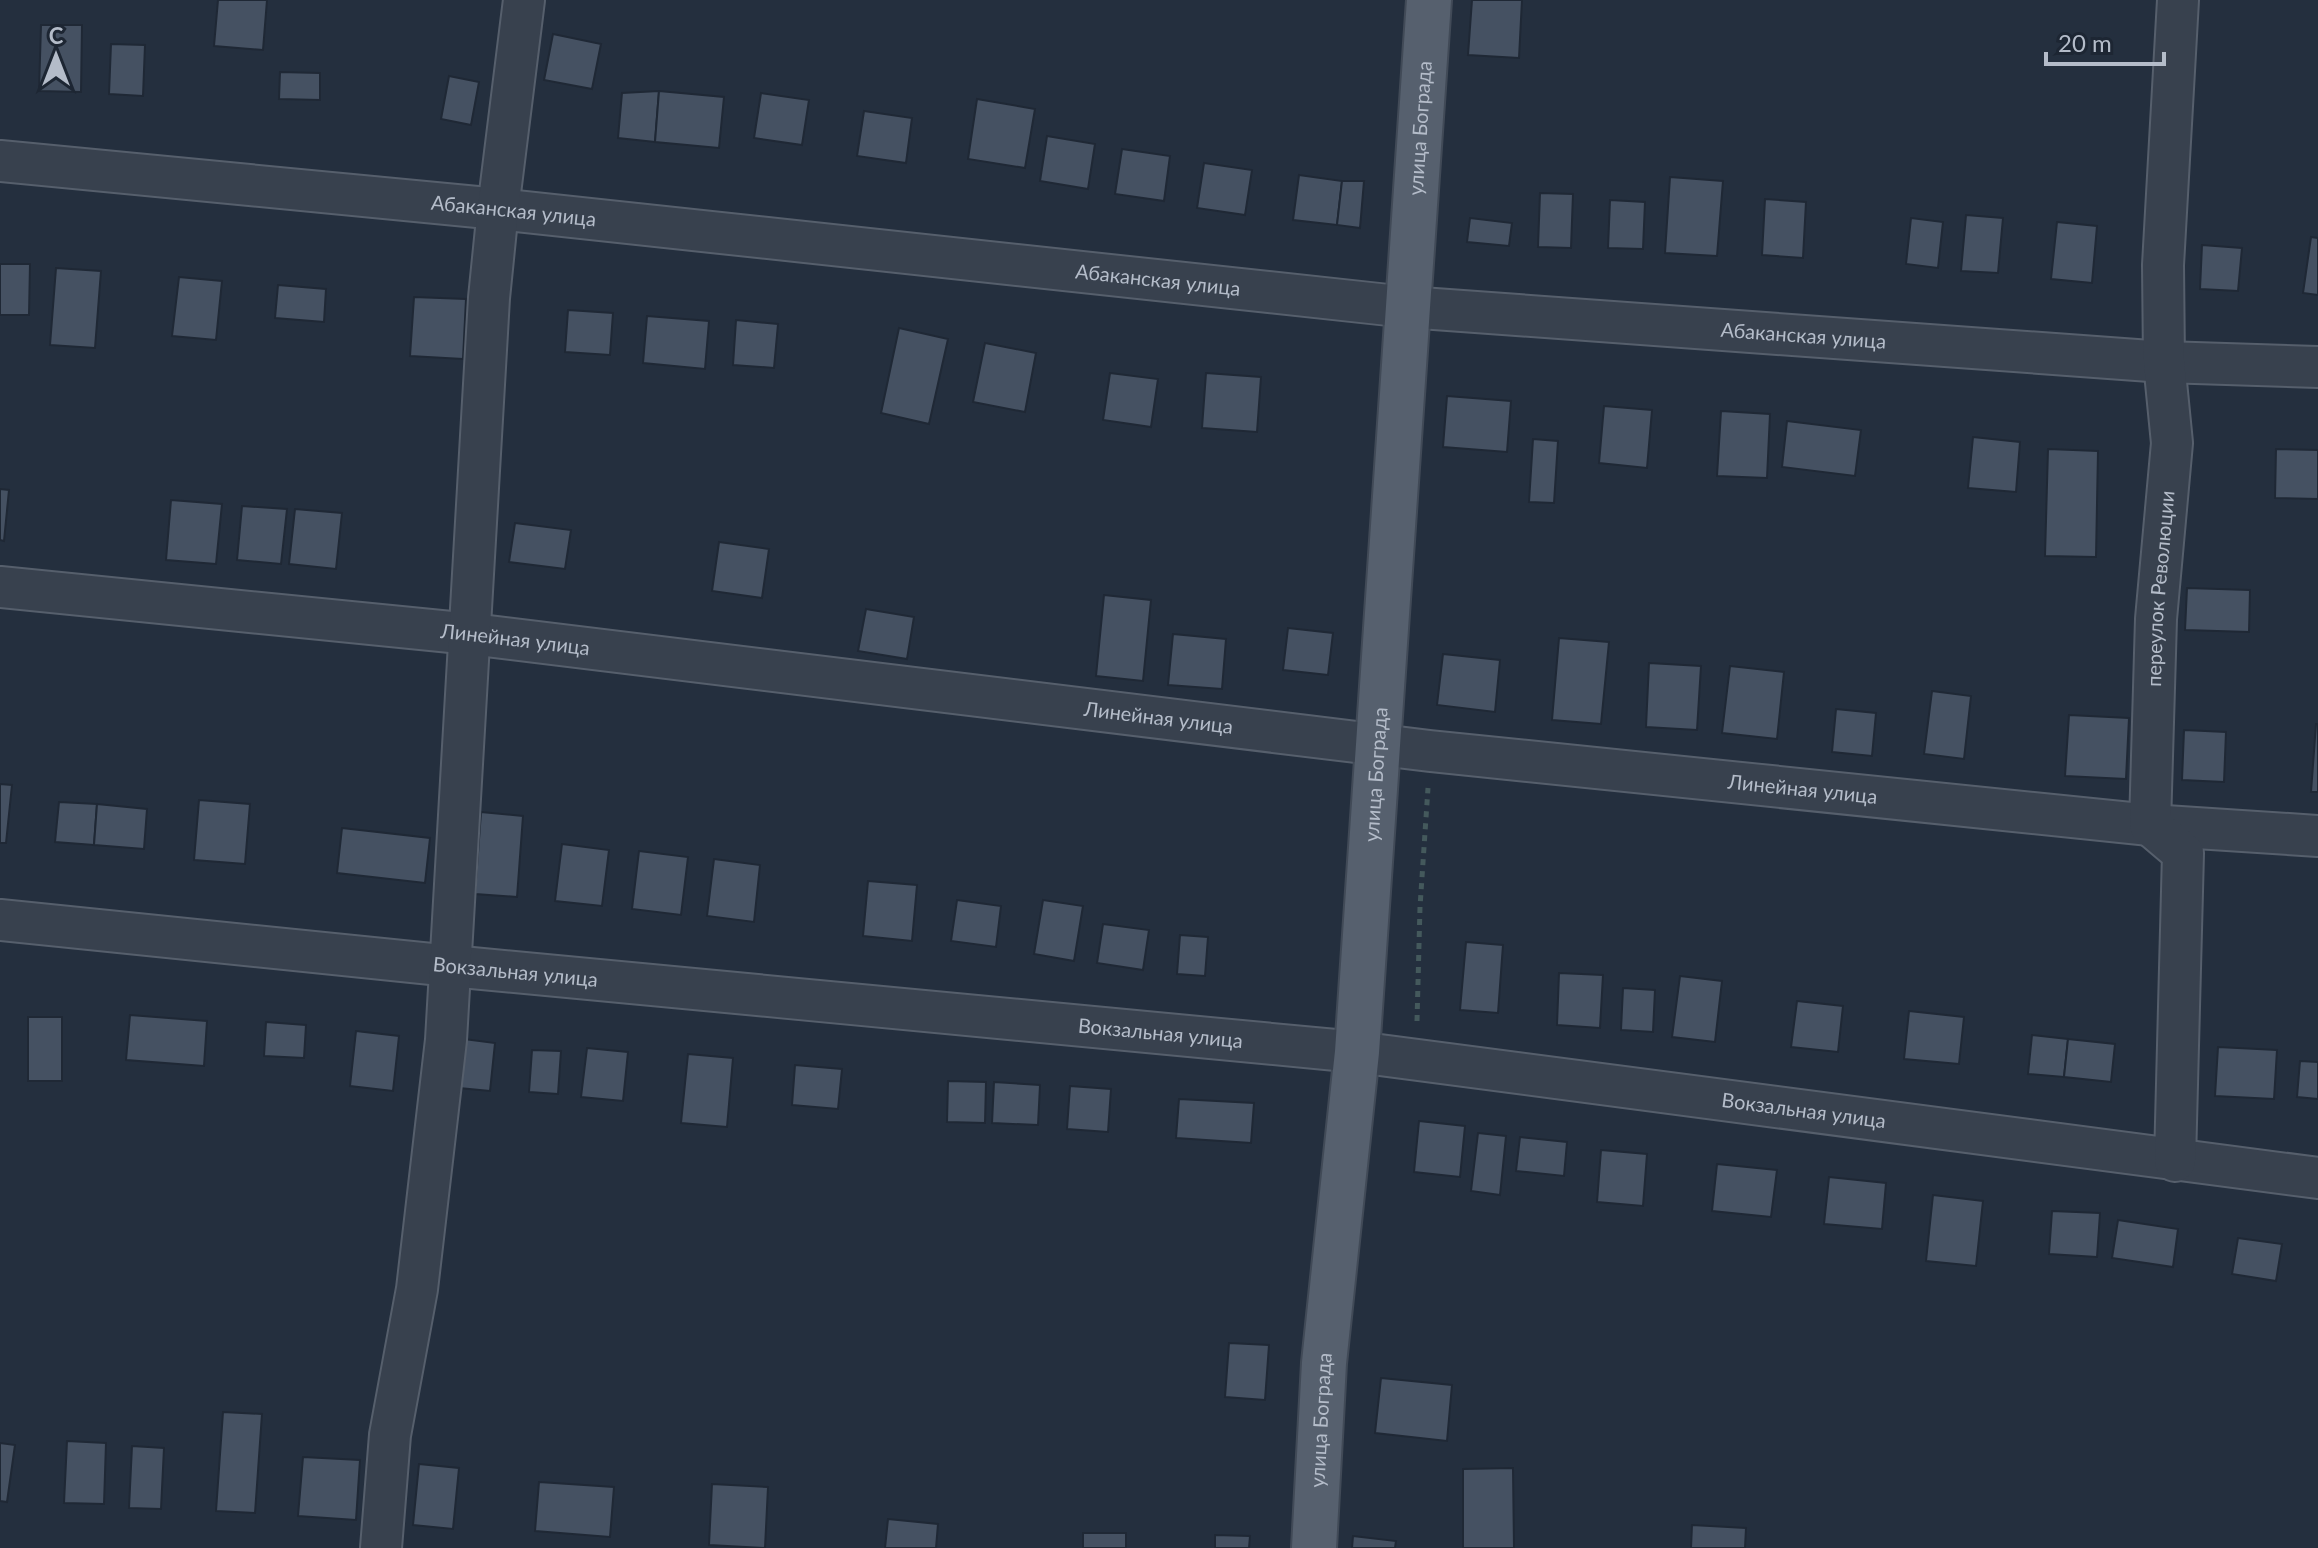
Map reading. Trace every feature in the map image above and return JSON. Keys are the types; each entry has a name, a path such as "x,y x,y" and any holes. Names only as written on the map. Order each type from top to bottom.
{"main road":[{"name":"улица Бограда","path":"1314,1548 1324,1363 1357,1052 1429,0"}],"street":[{"path":"381,1548 390,1435 419,1274 446,1040 489,298 524,0"},
{"name":"переулок Революции","path":"2150,825 2156,619 2172,443 2164,362 2163,265 2178,0"},
{"name":"Абаканская улица","path":"0,161 498,209 1407,307 2164,362 2318,367"},
{"name":"Линейная улица","path":"0,587 471,634 1430,751 2150,825 2318,836"},
{"path":"2150,825 2183,853 2175,1161"},
{"name":"Вокзальная улица","path":"0,920 1357,1052 2318,1178"}],"path":[{"path":"1418,1060 1418,963 1430,751"}],"building":[{"path":"218,0 267,0 263,50 214,46"},
{"path":"1472,0 1522,0 1519,58 1468,55"},
{"path":"41,25 82,25 81,92 39,91"},
{"path":"553,34 601,44 592,89 544,80"},
{"path":"111,44 145,45 143,96 109,94"},
{"path":"280,72 320,73 320,100 279,99"},
{"path":"449,76 479,82 471,125 441,119"},
{"path":"659,91 655,142 618,138 622,93"},
{"path":"659,91 724,97 719,148 655,142"},
{"path":"761,93 809,100 802,145 754,138"},
{"path":"977,99 1035,109 1025,168 968,159"},
{"path":"864,111 912,118 906,163 857,156"},
{"path":"1047,136 1095,144 1088,189 1040,181"},
{"path":"1122,149 1170,156 1164,201 1115,194"},
{"path":"1204,163 1252,170 1245,215 1197,208"},
{"path":"1299,175 1342,181 1337,225 1293,220"},
{"path":"1670,177 1723,181 1717,256 1665,253"},
{"path":"1342,181 1364,181 1360,228 1337,225"},
{"path":"1540,193 1573,194 1571,248 1538,247"},
{"path":"1765,199 1806,202 1803,258 1762,255"},
{"path":"1610,200 1645,202 1643,249 1608,248"},
{"path":"1966,215 2003,218 1998,273 1961,271"},
{"path":"1470,218 1512,223 1509,246 1467,242"},
{"path":"1911,218 1943,222 1938,268 1906,264"},
{"path":"2057,222 2097,226 2092,283 2051,279"},
{"path":"2311,237 2318,238 2318,295 2303,293"},
{"path":"2202,245 2242,248 2238,291 2200,289"},
{"path":"0,264 30,264 29,315 0,315"},
{"path":"56,268 101,271 95,348 50,345"},
{"path":"179,277 222,281 216,340 172,336"},
{"path":"278,285 326,289 324,322 275,318"},
{"path":"414,297 466,299 463,359 410,356"},
{"path":"568,310 613,313 610,355 565,352"},
{"path":"647,316 709,321 705,369 643,363"},
{"path":"736,320 778,324 774,368 733,365"},
{"path":"899,328 948,339 929,424 881,413"},
{"path":"985,343 1036,353 1025,412 973,402"},
{"path":"1110,373 1158,379 1151,427 1103,420"},
{"path":"1206,373 1261,377 1257,432 1202,428"},
{"path":"1447,396 1511,401 1507,452 1443,447"},
{"path":"1604,406 1652,410 1647,468 1599,463"},
{"path":"1721,411 1770,414 1767,478 1717,476"},
{"path":"1787,421 1861,430 1855,476 1782,467"},
{"path":"1973,437 2020,442 2016,492 1968,488"},
{"path":"1533,439 1558,441 1554,503 1529,502"},
{"path":"2048,449 2098,451 2096,557 2045,556"},
{"path":"2276,449 2318,450 2318,499 2275,498"},
{"path":"0,489 9,490 4,541 0,540"},
{"path":"171,500 222,504 216,564 166,560"},
{"path":"242,506 287,509 281,564 237,560"},
{"path":"295,509 342,513 336,569 289,564"},
{"path":"515,523 571,530 565,569 509,562"},
{"path":"719,542 769,549 762,598 712,591"},
{"path":"2187,588 2250,590 2249,632 2185,630"},
{"path":"1104,595 1151,600 1143,681 1096,676"},
{"path":"866,609 914,617 907,659 858,651"},
{"path":"1288,628 1333,633 1328,675 1283,670"},
{"path":"1173,634 1226,639 1222,689 1168,685"},
{"path":"1559,638 1609,642 1601,724 1552,720"},
{"path":"1443,654 1500,660 1495,712 1437,705"},
{"path":"1649,663 1701,666 1697,730 1646,727"},
{"path":"1730,666 1784,672 1777,739 1722,733"},
{"path":"1932,691 1971,696 1964,759 1924,754"},
{"path":"1836,709 1876,713 1872,756 1832,752"},
{"path":"2069,715 2129,718 2126,779 2065,776"},
{"path":"2316,724 2318,792 2311,792"},
{"path":"2184,730 2226,732 2224,782 2182,780"},
{"path":"0,784 12,785 6,843 0,843"},
{"path":"199,800 250,804 245,864 194,860"},
{"path":"59,802 97,804 94,845 55,842"},
{"path":"97,804 147,809 144,849 94,845"},
{"path":"481,812 523,816 517,897 475,894"},
{"path":"342,828 430,838 425,883 337,873"},
{"path":"562,844 609,850 602,906 555,901"},
{"path":"639,851 688,857 681,915 632,909"},
{"path":"714,859 760,865 754,922 707,916"},
{"path":"868,881 917,885 912,941 863,936"},
{"path":"957,900 1001,906 996,947 951,941"},
{"path":"1043,900 1083,906 1074,961 1034,954"},
{"path":"1103,924 1149,930 1143,970 1097,963"},
{"path":"1180,935 1208,937 1205,976 1177,974"},
{"path":"1466,942 1503,945 1498,1013 1460,1010"},
{"path":"1559,973 1603,975 1600,1028 1557,1025"},
{"path":"1680,976 1722,981 1715,1042 1672,1037"},
{"path":"1623,988 1655,990 1653,1032 1621,1030"},
{"path":"1797,1001 1843,1006 1838,1052 1791,1047"},
{"path":"1909,1011 1964,1017 1959,1064 1904,1059"},
{"path":"130,1015 207,1021 204,1066 126,1060"},
{"path":"28,1017 62,1017 62,1081 28,1081"},
{"path":"266,1022 306,1025 304,1058 264,1056"},
{"path":"356,1031 399,1036 393,1091 350,1086"},
{"path":"2032,1035 2068,1039 2064,1077 2028,1074"},
{"path":"464,1039 495,1043 490,1091 459,1088"},
{"path":"2068,1039 2115,1044 2111,1082 2064,1077"},
{"path":"2218,1047 2277,1050 2274,1099 2215,1096"},
{"path":"587,1048 628,1052 623,1101 581,1097"},
{"path":"532,1050 561,1051 558,1094 529,1092"},
{"path":"688,1054 733,1058 727,1127 681,1123"},
{"path":"2300,1061 2318,1062 2318,1099 2297,1097"},
{"path":"795,1065 842,1069 838,1109 792,1105"},
{"path":"948,1081 986,1082 985,1123 947,1122"},
{"path":"994,1082 1040,1085 1038,1125 992,1123"},
{"path":"1070,1086 1111,1089 1108,1132 1067,1129"},
{"path":"1179,1099 1254,1103 1251,1143 1176,1138"},
{"path":"1419,1121 1465,1126 1460,1177 1414,1172"},
{"path":"1478,1133 1506,1136 1500,1195 1471,1191"},
{"path":"1520,1137 1567,1142 1564,1176 1516,1171"},
{"path":"1601,1150 1647,1154 1643,1206 1597,1202"},
{"path":"1717,1164 1777,1170 1771,1217 1712,1211"},
{"path":"1829,1177 1886,1183 1882,1229 1824,1224"},
{"path":"1933,1195 1983,1201 1976,1266 1926,1261"},
{"path":"2052,1211 2100,1213 2097,1257 2049,1254"},
{"path":"2118,1220 2178,1229 2173,1267 2112,1258"},
{"path":"2238,1238 2282,1244 2276,1281 2232,1274"},
{"path":"1229,1343 1269,1345 1265,1400 1225,1397"},
{"path":"1381,1378 1452,1385 1447,1441 1375,1433"},
{"path":"223,1412 262,1414 255,1513 216,1511"},
{"path":"67,1441 106,1443 104,1504 64,1503"},
{"path":"0,1443 15,1445 7,1502 0,1501"},
{"path":"132,1446 164,1448 161,1509 129,1508"},
{"path":"303,1457 360,1460 356,1520 298,1516"},
{"path":"419,1464 459,1468 453,1529 413,1525"},
{"path":"1513,1468 1514,1548 1463,1548 1463,1469"},
{"path":"539,1482 614,1487 610,1537 535,1531"},
{"path":"712,1484 768,1487 765,1548 709,1545"},
{"path":"888,1519 938,1524 936,1548 885,1548"},
{"path":"1692,1525 1746,1528 1745,1548 1691,1548"},
{"path":"1083,1533 1126,1533 1126,1548 1083,1548"},
{"path":"1215,1535 1250,1536 1249,1548 1215,1548"},
{"path":"1353,1536 1396,1541 1395,1548 1352,1548"}]}
